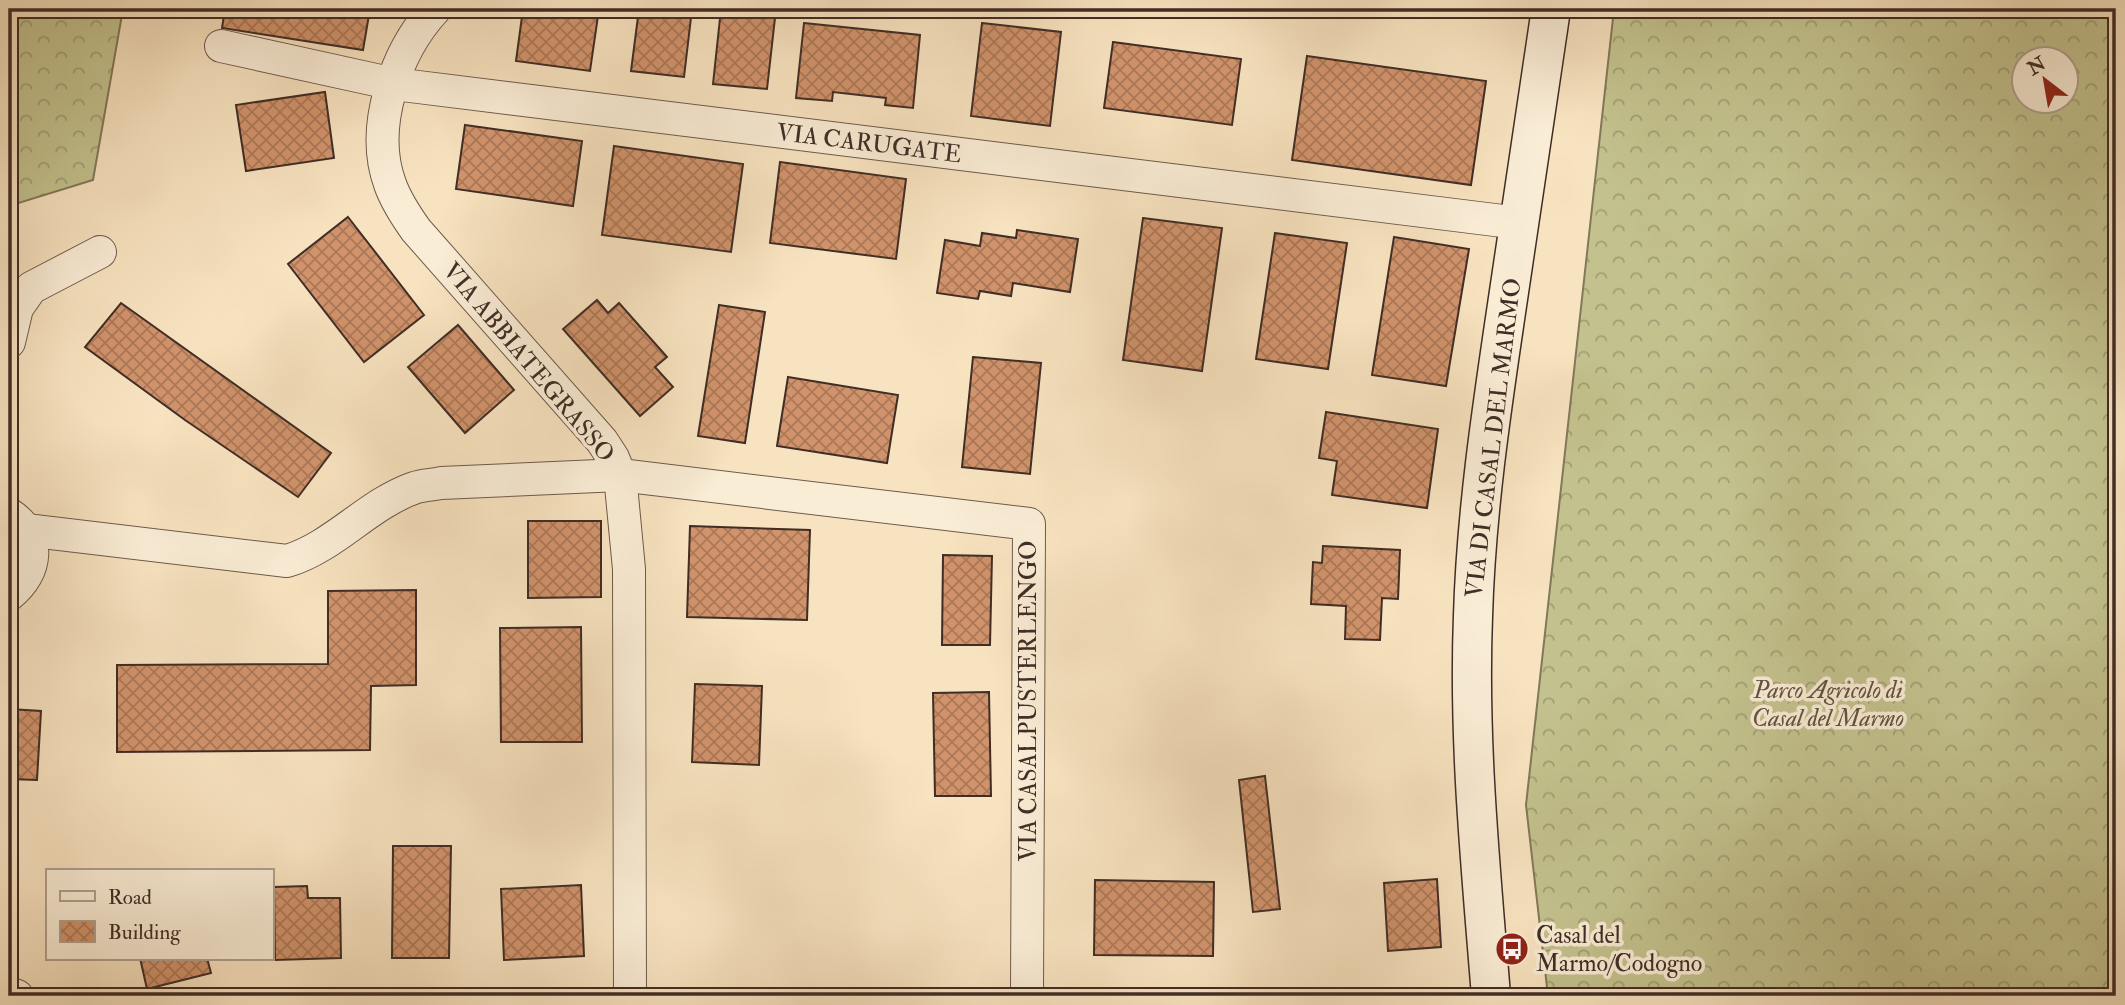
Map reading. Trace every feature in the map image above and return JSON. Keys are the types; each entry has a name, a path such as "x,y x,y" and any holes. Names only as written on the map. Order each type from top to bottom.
{"main road":[{"name":"VIA DI CASAL DEL MARMO","path":"1491,996 1476,789 1472,617 1482,485 1551,9"}],"street":[{"name":"VIA ABBIATEGRASSO","path":"435,9 407,48 385,117 384,155 389,182 404,214 416,230 593,430 610,452 620,475 629,569 630,996"},
{"name":"VIA CARUGATE","path":"221,46 394,84 1519,223"},
{"path":"9,342 17,308 31,288 100,252"},
{"path":"17,522 287,561 311,551 397,496 417,487 441,483 620,475"},
{"name":"VIA CASALPUSTERLENGO","path":"620,475 1030,524 1027,996"},
{"path":"9,595 24,580 33,559 32,544 17,522"},
{"path":"9,993 17,996"}],"green space":[{"path":"9,9 123,9 93,180 9,206"},
{"name":"Parco Agricolo di Casal del Marmo","path":"1614,9 2116,9 2116,996 1548,996 1526,805"}],"building":[{"path":"225,9 370,9 363,50 222,28"},
{"path":"523,9 599,9 590,71 516,61"},
{"path":"639,9 692,9 684,77 631,71"},
{"path":"721,9 776,9 767,89 713,84"},
{"path":"804,23 920,35 913,108 885,105 886,98 833,92 832,101 796,98"},
{"path":"982,23 1061,32 1050,126 971,116"},
{"path":"1113,42 1241,59 1232,125 1104,108"},
{"path":"1307,56 1486,81 1471,185 1292,160"},
{"path":"325,92 334,158 246,171 236,105"},
{"path":"465,125 582,141 573,206 456,189"},
{"path":"614,146 743,164 731,252 602,235"},
{"path":"780,162 906,179 896,259 770,243"},
{"path":"348,217 424,315 364,362 288,264"},
{"path":"1143,218 1222,228 1202,371 1123,360"},
{"path":"1017,230 1078,239 1070,292 1013,283 1011,296 980,291 978,299 937,293 945,240 980,246 982,233 1016,238"},
{"path":"1275,233 1347,243 1328,369 1256,359"},
{"path":"1394,237 1469,249 1446,386 1372,375"},
{"path":"597,300 608,313 619,303 667,357 655,367 673,387 640,416 563,329"},
{"path":"121,303 331,453 298,497 185,420 85,347"},
{"path":"719,305 765,312 745,443 698,436"},
{"path":"458,325 514,390 465,433 408,367"},
{"path":"973,357 1041,363 1030,474 962,467"},
{"path":"788,377 898,395 887,463 777,446"},
{"path":"1326,412 1438,429 1427,508 1332,495 1337,461 1319,458"},
{"path":"528,521 601,521 601,597 528,598"},
{"path":"690,526 810,530 807,620 687,617"},
{"path":"1323,546 1400,550 1398,599 1382,598 1380,640 1345,639 1346,606 1311,604 1313,562 1322,563"},
{"path":"943,555 992,556 990,645 942,645"},
{"path":"416,590 416,685 371,686 370,750 117,752 117,665 328,664 328,591"},
{"path":"581,627 582,742 501,742 500,628"},
{"path":"695,684 762,686 759,765 692,762"},
{"path":"989,692 991,796 935,796 933,693"},
{"path":"9,709 41,711 37,780 9,779"},
{"path":"1265,776 1280,909 1253,912 1239,780"},
{"path":"393,846 451,846 449,958 392,958"},
{"path":"1437,879 1441,947 1388,951 1384,883"},
{"path":"1095,880 1214,882 1213,956 1094,955"},
{"path":"581,885 584,956 504,960 501,889"},
{"path":"307,886 308,898 340,898 341,958 275,960 274,887"},
{"path":"140,960 208,960 211,973 147,989"}],"place":[{"name":"Casal del Marmo/Codogno","path":"1512,949"}]}
